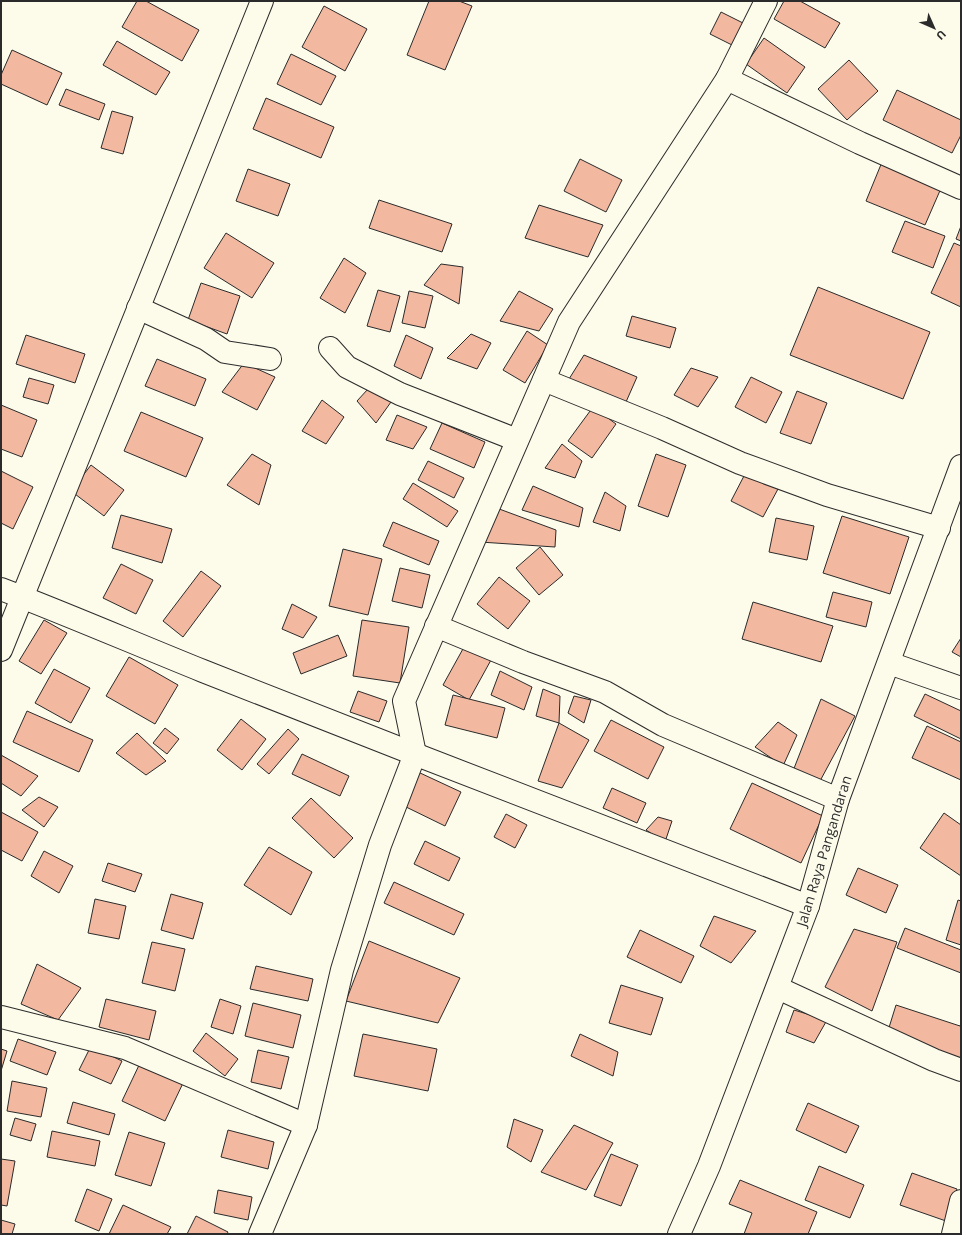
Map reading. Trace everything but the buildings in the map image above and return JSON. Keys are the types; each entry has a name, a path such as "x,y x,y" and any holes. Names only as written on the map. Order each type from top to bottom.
{"main road":[{"path":"1,650 21,597 262,1"},
{"path":"260,1234 306,1125 342,970 380,845 415,754 404,701 569,322 727,79 766,1"},
{"path":"727,79 860,143 961,188"},
{"path":"138,308 206,339 225,352 270,359"},
{"path":"330,348 347,367 400,394 517,440"},
{"path":"544,380 662,428 740,463 827,495 939,528"},
{"name":"Jalan Raya Pangandaran","path":"679,1234 709,1166 778,988 808,906 838,799 961,466"},
{"path":"1,589 415,754 808,906"},
{"path":"436,626 523,662 605,692 663,725 838,799"},
{"path":"889,662 961,688"},
{"path":"778,988 934,1060 961,1070"},
{"path":"1,1017 125,1048 306,1125"},
{"path":"953,1234 961,1201"}]}
